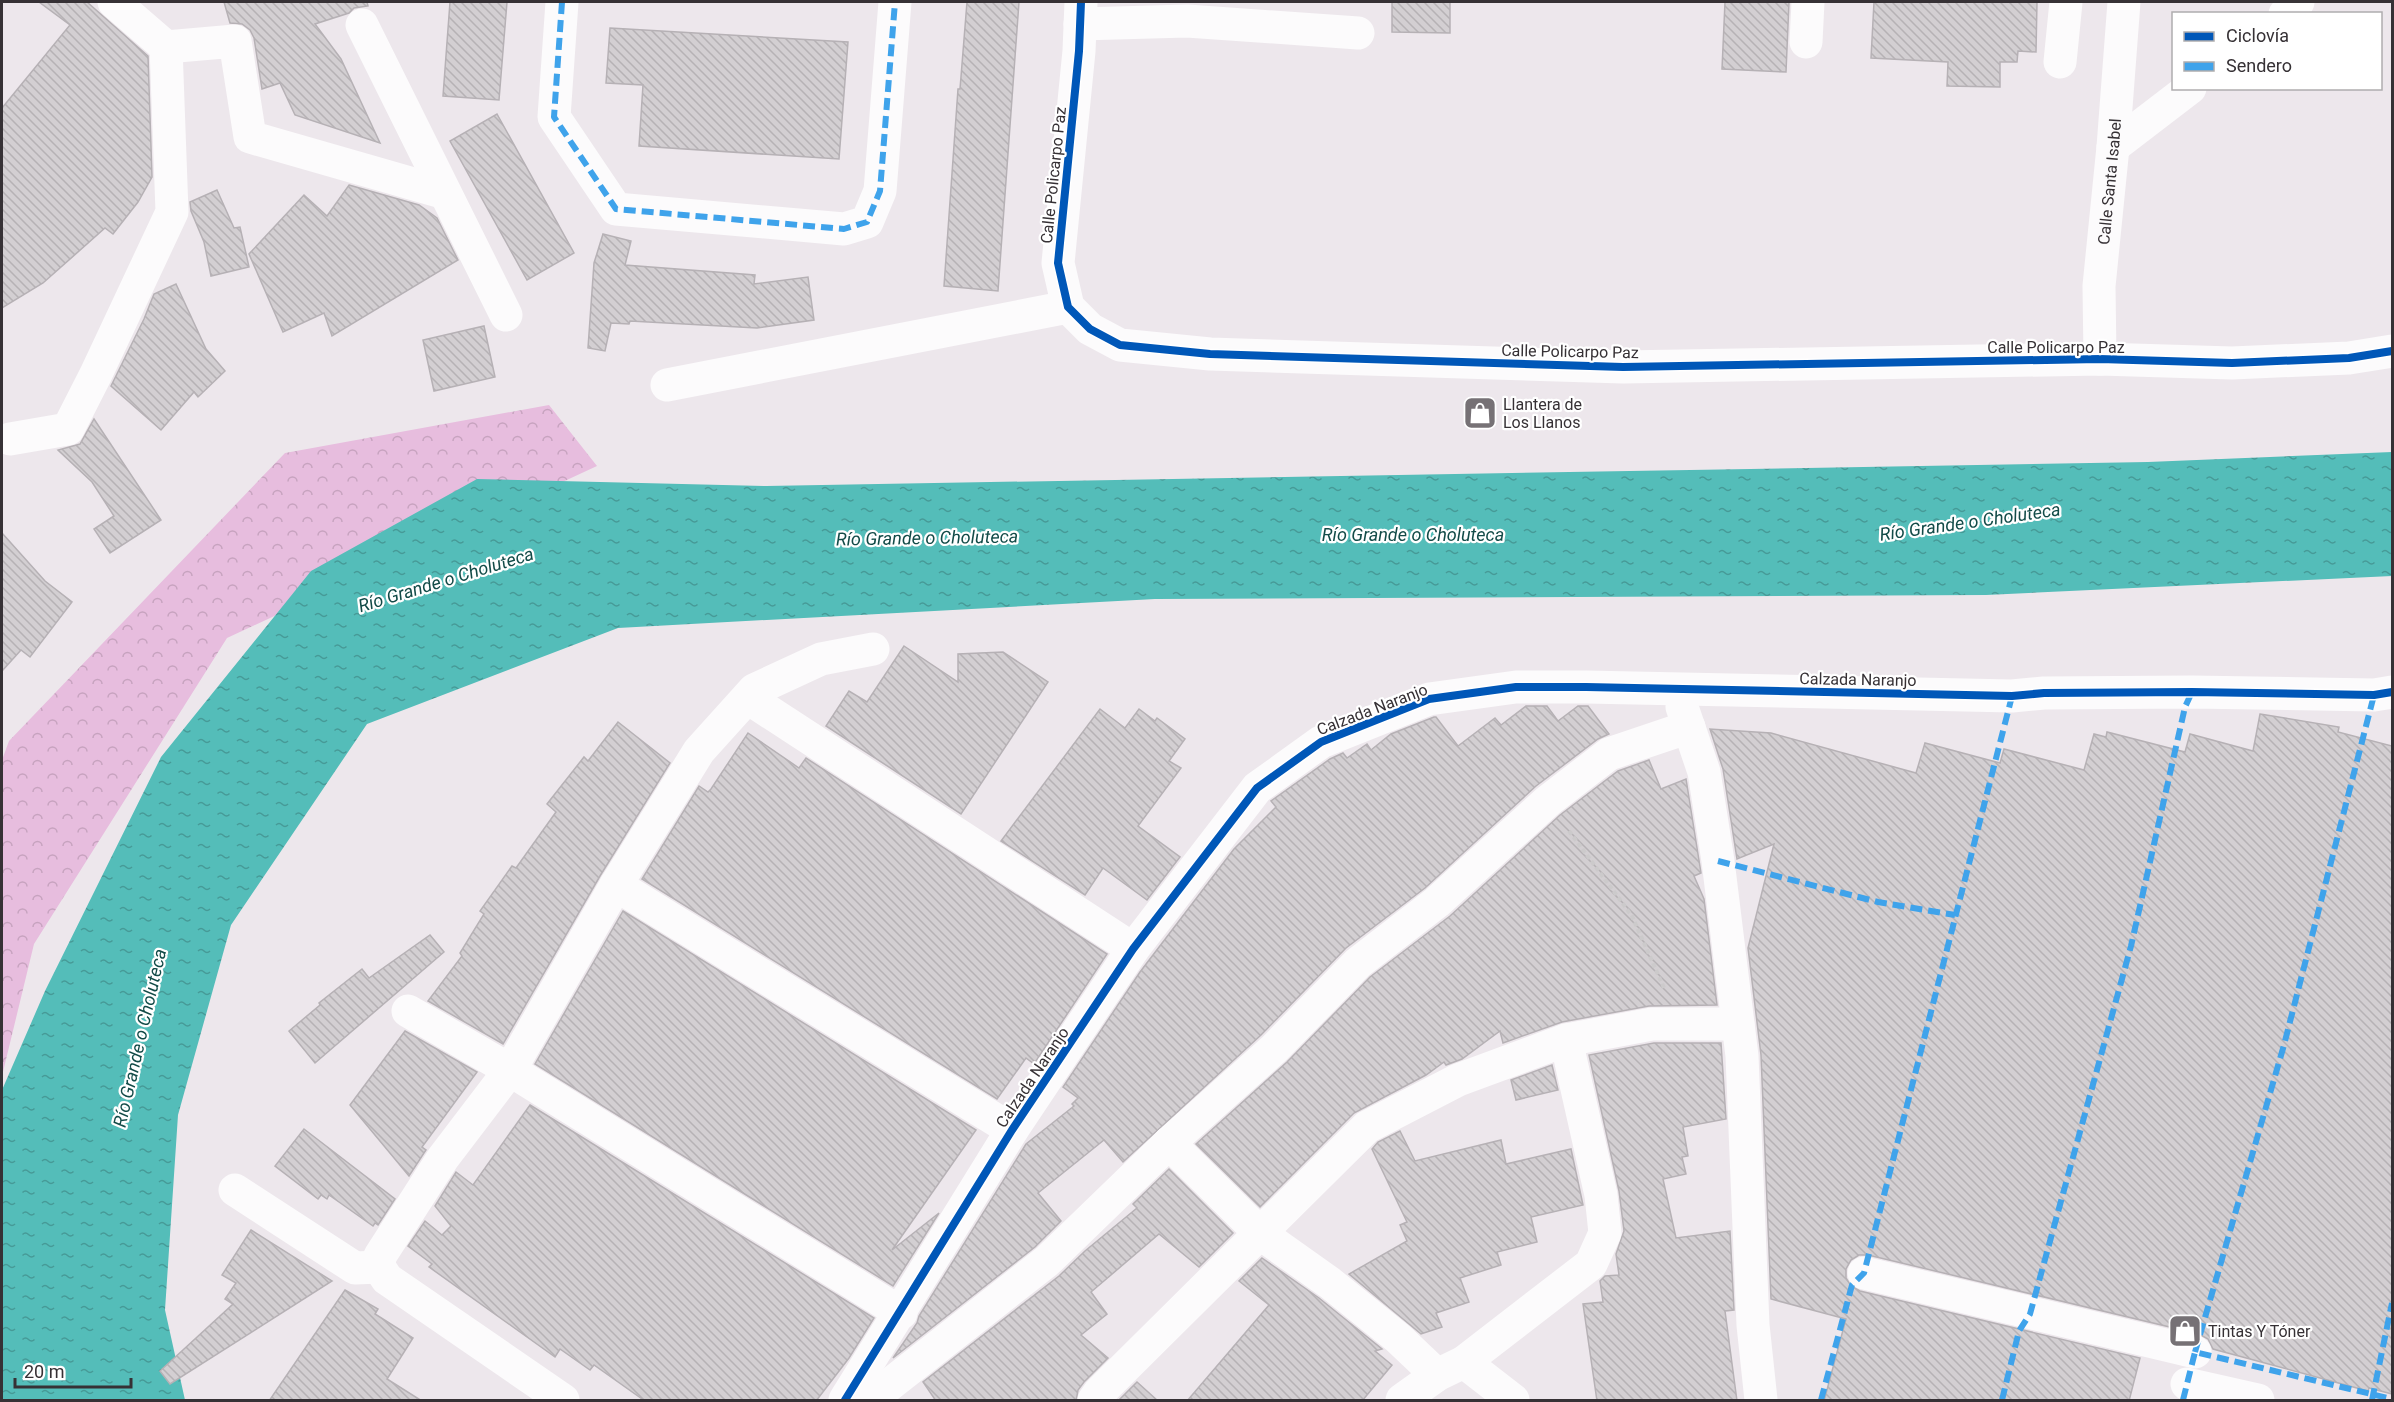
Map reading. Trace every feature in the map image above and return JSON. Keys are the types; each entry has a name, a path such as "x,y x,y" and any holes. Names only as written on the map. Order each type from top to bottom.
{"street":[{"path":"10,439 68,429 172,212 166,48 114,2"},
{"path":"562,2 554,117 616,209 844,229 867,222 880,191 895,2"},
{"path":"1806,42 1808,2"},
{"path":"2060,62 2066,2"},
{"name":"Calle Santa Isabel","path":"2100,359 2099,286 2124,2"},
{"path":"1080,13 1189,11 1358,33"},
{"name":"Calle Policarpo Paz","path":"1080,13 1058,263 1068,307 1090,328 1120,345 1210,354 1623,367 2100,359 2232,363 2349,358 2392,351"},
{"path":"362,25 506,315"},
{"path":"166,48 235,41 250,137 445,192"},
{"path":"2113,147 2187,90"},
{"path":"667,385 1068,307"},
{"path":"562,1401 403,1292 387,1279 379,1267 380,1256 443,1158 510,1070 616,885 699,751 754,690 821,659 873,649"},
{"name":"Calzada Naranjo","path":"844,1401 901,1313 1012,1130 1133,949 1257,788 1321,741 1429,699 1516,687 1676,688 2012,696 2044,693 2192,692 2374,695 2392,692"},
{"path":"1676,688 1704,772 1718,861 1742,1056 1753,1325 1761,1401"},
{"path":"748,698 1133,949"},
{"path":"870,1401 1047,1261 1169,1143 1274,1049 1358,963 1437,902 1548,801 1609,754 1689,727"},
{"path":"616,885 1012,1130"},
{"path":"408,1011 510,1070 901,1313"},
{"path":"1094,1401 1099,1393 1368,1127 1458,1080 1566,1040 1652,1024 1738,1024"},
{"path":"1402,1401 1451,1369 1591,1264 1605,1233 1601,1195 1566,1040"},
{"path":"1169,1143 1261,1234 1347,1296 1398,1338 1513,1401"},
{"path":"235,1190 355,1268 379,1267"},
{"path":"1864,1273 2195,1352"},
{"path":"2187,1384 2258,1401"}],"path":[{"path":"1548,801 1632,916 1664,989 1670,1024"}],"green space":[{"path":"549,405 597,466 227,638 34,944 2,1076 2,760 9,741 285,453"}],"water":[{"name":"Río Grande o Choluteca","path":"2392,452 2392,576 1986,595 1155,599 618,628 367,724 231,925 178,1115 165,1310 185,1400 2,1400 2,1090 45,991 161,757 311,571 477,479 766,486 2148,462"}],"building":[{"path":"39,2 87,2 148,56 152,177 138,202 113,234 105,228 43,283 2,308 2,108 70,25"},
{"path":"224,2 367,2 368,6 354,8 349,13 315,24 341,59 380,143 295,115 280,83 262,89 254,38 250,30 242,24 230,23"},
{"path":"450,2 507,2 499,100 443,96"},
{"path":"967,2 1019,2 998,291 944,286 958,89 960,89"},
{"path":"1392,2 1450,2 1450,33 1392,32"},
{"path":"1725,2 1789,2 1786,72 1722,69"},
{"path":"1874,2 2037,2 2036,52 2018,51 2017,62 2000,62 2000,87 1947,86 1948,62 1871,58"},
{"path":"610,28 848,42 839,159 639,146 643,85 606,83"},
{"path":"497,114 574,253 527,280 450,141"},
{"path":"349,185 419,205 437,218 458,260 332,336 324,313 283,332 249,254 304,195 327,216"},
{"path":"217,190 234,228 240,227 249,267 211,276 204,242 191,211 190,202"},
{"path":"603,234 631,241 625,265 755,275 754,284 808,277 814,320 757,328 630,321 629,324 611,323 605,351 588,348 594,263"},
{"path":"176,284 206,349 225,371 198,397 194,392 161,430 111,386 154,294"},
{"path":"484,326 495,377 434,391 423,340"},
{"path":"94,419 161,520 110,553 94,529 114,516 92,482 58,450 80,444"},
{"path":"2,533 45,581 72,602 30,657 21,650 2,671"},
{"path":"904,646 958,682 958,654 1003,652 1048,682 961,814 826,726 849,691 867,702"},
{"path":"1526,706 1547,706 1558,721 1578,706 1588,706 1609,734 1598,739 1536,786 1425,888 1346,948 1261,1035 1123,1162 1104,1140 1038,1193 1061,1221 1035,1247 893,1358 917,1323 919,1316 1026,1144 1074,1106 1072,1104 1078,1098 1063,1087 1140,972 1234,849 1276,807 1271,801 1330,759 1343,753 1347,758 1367,744 1371,750 1391,734 1434,717 1458,746 1495,718 1501,725"},
{"path":"1100,709 1125,728 1139,709 1155,721 1157,718 1185,739 1169,761 1181,768 1138,826 1180,857 1147,900 1103,868 1085,895 1001,841"},
{"path":"2260,714 2339,727 2338,732 2392,746 2392,1394 2369,1388 2368,1391 2213,1349 2208,1339 2199,1334 1868,1255 1859,1255 1851,1260 1846,1269 1846,1278 1851,1286 1860,1291 2140,1358 2129,1401 1824,1401 1846,1319 1771,1299 1761,1055 1748,948 1774,844 1737,859 1723,769 1710,729 1771,733 1916,773 1925,743 2000,763 2004,749 2084,770 2094,734 2106,737 2107,732 2185,752 2190,734 2253,751"},
{"path":"618,722 670,763 600,876 503,1044 428,1001 462,956 460,953 484,914 480,911 512,866 516,868 556,812 547,804 584,757 588,761"},
{"path":"748,733 799,768 806,758 1107,954 1034,1064 1026,1058 997,1099 642,879 699,786 708,792 711,789"},
{"path":"1649,760 1661,789 1686,779 1701,873 1694,876 1704,899 1717,1005 1649,1006 1562,1022 1503,1043 1500,1031 1462,1059 1446,1065 1444,1062 1426,1075 1354,1113 1260,1207 1196,1144 1287,1062 1370,977 1450,916 1560,815 1618,771"},
{"path":"623,911 976,1130 892,1250 939,1213 893,1286 535,1064"},
{"path":"430,935 444,952 315,1063 289,1031 320,1005 319,1003 362,969 369,978"},
{"path":"405,1031 477,1072 422,1147 426,1150 409,1176 350,1105"},
{"path":"1654,1043 1721,1043 1726,1119 1683,1127 1688,1156 1682,1157 1686,1174 1663,1179 1676,1238 1730,1231 1734,1310 1725,1311 1737,1401 1597,1401 1583,1304 1603,1302 1600,1281 1605,1276 1619,1275 1616,1254 1624,1231 1619,1191 1589,1055"},
{"path":"1552,1065 1558,1090 1516,1100 1511,1080"},
{"path":"530,1105 874,1318 849,1358 816,1401 645,1401 594,1365 590,1370 560,1349 555,1357 429,1267 432,1264 408,1246 425,1221 442,1235 451,1226 435,1206 456,1172 473,1185"},
{"path":"304,1129 395,1199 378,1225 375,1223 373,1226 329,1195 327,1199 321,1195 318,1199 275,1166"},
{"path":"1400,1131 1415,1161 1501,1140 1506,1164 1571,1149 1583,1205 1531,1217 1537,1242 1497,1252 1501,1265 1460,1278 1469,1302 1436,1313 1442,1327 1421,1334 1349,1274 1407,1241 1400,1225 1407,1222 1372,1149 1378,1142"},
{"path":"1169,1169 1233,1233 1199,1267 1159,1234 1091,1292 1107,1314 1081,1335 1108,1358 1078,1390 1076,1401 936,1401 923,1382 1059,1276 1137,1208 1133,1204"},
{"path":"251,1230 332,1281 170,1384 160,1371 233,1304 225,1299 236,1283 222,1275"},
{"path":"1262,1258 1319,1298 1382,1349 1375,1351 1392,1365 1362,1401 1187,1401 1269,1305 1239,1281"},
{"path":"345,1290 378,1309 375,1314 413,1338 387,1379 422,1401 269,1401"},
{"path":"1137,1382 1158,1401 1118,1401"}],"marked path":[{"path":"562,2 554,117 616,209 844,229 867,222 880,191 895,2"},
{"path":"2002,1400 2019,1331 2030,1314 2131,946 2185,707 2192,692"},
{"path":"2195,1352 2284,1045 2374,695"},
{"path":"1821,1400 1852,1285 1864,1273 2012,696"},
{"path":"1718,861 1878,902 1955,915"},
{"path":"2372,1400 2392,1303"},
{"path":"2183,1400 2195,1352 2392,1399"}],"cycle path":[{"path":"1081,2 1079,51 1058,263 1068,307 1090,329 1120,345 1210,354 1623,367 2100,359 2232,363 2349,358 2392,351"},
{"path":"845,1400 1012,1130 1133,949 1257,788 1321,742 1429,699 1516,687 2012,696 2044,693 2192,692 2374,695 2392,692"}],"place":[{"name":"Llantera de Los Llanos","path":"1480,413"},
{"name":"Tintas Y Tóner","path":"2185,1331"}]}
